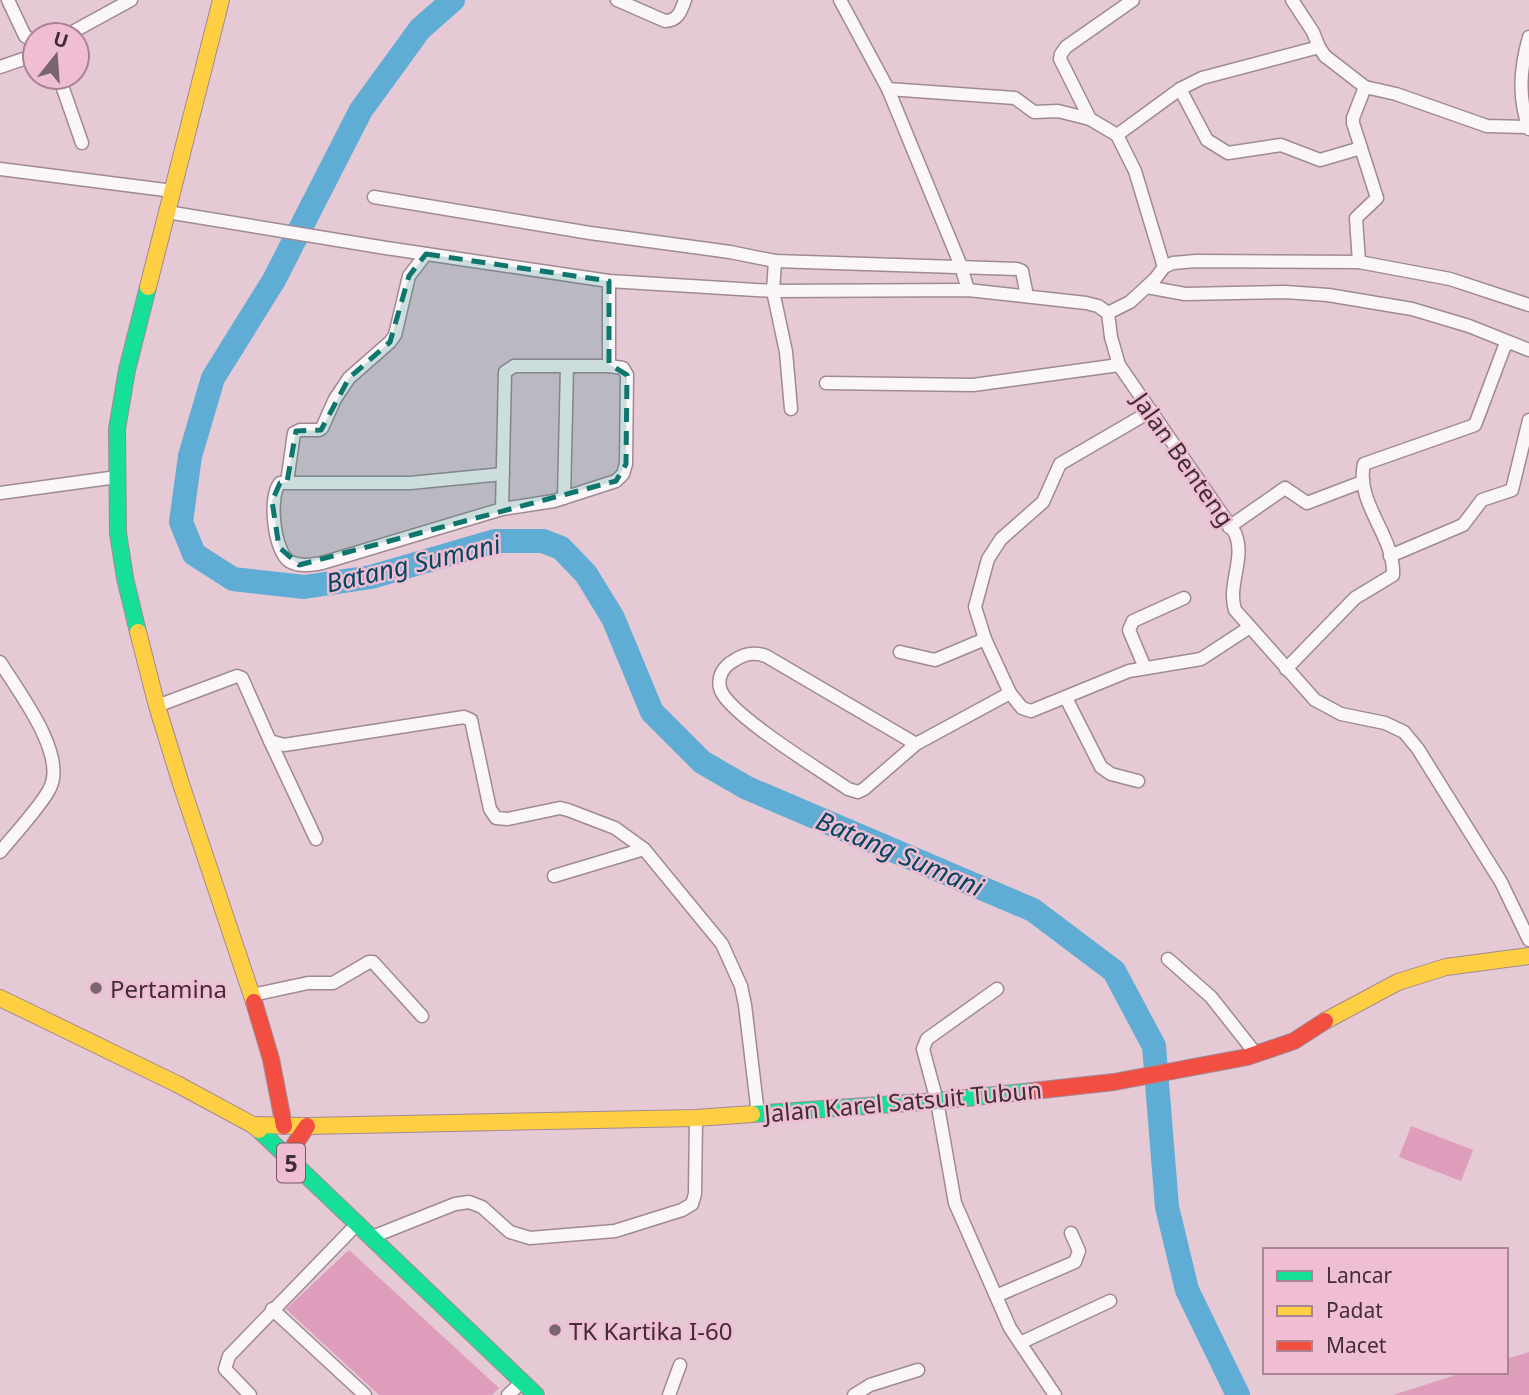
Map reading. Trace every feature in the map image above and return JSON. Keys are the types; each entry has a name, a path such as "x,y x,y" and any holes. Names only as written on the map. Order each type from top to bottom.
{"main road":[{"path":"221,0 127,370 117,429 118,533 125,578 157,706 252,995 271,1059 284,1126"},
{"name":"Jalan Karel Satsuit Tubun","path":"253,1125 696,1118 937,1101 1114,1082 1206,1066 1256,1054 1294,1041 1315,1026 1398,982 1446,967 1529,956"},
{"name":"5","path":"0,998 177,1084 253,1125 536,1395"},
{"path":"292,1163 295,1144 307,1126"}],"street":[{"path":"8,0 21,28"},
{"path":"91,22 131,0"},
{"path":"617,0 665,21 677,16 685,0"},
{"path":"840,0 888,89 968,289"},
{"path":"1090,119 1062,64 1060,54 1133,0"},
{"path":"1292,0 1325,56 1365,87 1396,94 1487,126 1529,128 1521,103 1520,74 1529,37"},
{"path":"1117,135 1180,89 1211,75 1319,47"},
{"path":"0,66 21,59"},
{"path":"1359,262 1357,216 1377,198 1353,118 1365,87"},
{"path":"888,89 1015,98 1034,112 1058,111 1077,114 1117,135 1135,171 1164,267"},
{"path":"1180,89 1208,140 1228,153 1281,145 1320,160 1362,148"},
{"path":"65,91 82,143"},
{"path":"0,169 173,191"},
{"path":"373,197 775,261 1017,269 1022,271 1025,278 1027,296"},
{"path":"167,212 609,281 773,291 968,289 1086,303 1098,306 1108,313 1130,302 1164,267 1173,262 1359,262 1450,279 1529,305"},
{"path":"287,482 294,433 300,429 322,428 349,377 390,342 397,329 409,276 426,254"},
{"path":"775,261 773,291 786,352 791,409"},
{"path":"609,281 609,366"},
{"path":"1147,287 1185,294 1285,292 1328,295 1412,309 1469,326 1529,350"},
{"name":"Jalan Benteng","path":"1108,313 1119,365 1239,544 1231,598 1234,610 1315,700 1341,714 1385,723 1404,733 1418,749 1500,882 1529,940"},
{"path":"1286,669 1355,598 1391,578 1393,571 1390,556 1362,482 1363,467 1366,463 1475,425 1508,343"},
{"path":"826,383 973,385 1119,365"},
{"path":"502,509 503,474 505,372 514,366 623,368 628,375 625,469 620,478 610,484 564,498 502,509 322,563 299,565 282,554 272,501 276,487 287,482 410,483 503,474"},
{"path":"564,498 567,366"},
{"path":"1151,411 1060,464 1043,502 992,550 975,607 985,639 1010,693 1022,708 1031,711 1129,671 1201,659 1250,627"},
{"path":"1390,556 1463,525 1482,500 1513,489 1529,419"},
{"path":"0,493 117,477"},
{"path":"1229,527 1285,488 1307,503 1362,482"},
{"path":"1145,668 1129,630 1130,626 1133,621 1184,598"},
{"path":"900,652 936,660 985,639"},
{"path":"916,744 766,656 752,654 737,658 726,666 720,675 722,693 757,726 853,791 862,791 916,744 1010,693"},
{"path":"0,662 40,726 54,764 50,789 0,852"},
{"path":"157,706 237,676 245,682 316,839"},
{"path":"1066,698 1101,767 1111,774 1138,781"},
{"path":"270,741 288,745 468,718 473,725 490,809 496,818 508,819 560,808 615,828 644,849 722,944 741,986 758,1114"},
{"path":"554,876 644,849"},
{"path":"1168,959 1211,997 1256,1054"},
{"path":"252,995 308,983 334,983 373,962 422,1016"},
{"path":"997,989 925,1041 923,1049 937,1101 953,1198 1006,1321 1055,1395"},
{"path":"372,1237 455,1204 469,1202 482,1207 510,1232 530,1238 615,1231 682,1210 692,1204 695,1194 696,1118"},
{"path":"250,1395 228,1373 225,1364 229,1356 358,1223"},
{"path":"996,1296 1075,1262 1079,1251 1071,1233"},
{"path":"1020,1343 1110,1301"},
{"path":"272,1309 365,1395"},
{"path":"669,1395 681,1365"},
{"path":"854,1395 870,1385 919,1370"},
{"path":"508,1395 522,1382"}],"highlighted area":[{"path":"426,254 609,281 609,364 627,375 626,464 616,481 299,565 279,547 272,501 280,483 287,482 296,431 321,430 349,378 390,342 409,276"}],"shaded area":[{"path":"1411,1126 1473,1150 1461,1181 1399,1157"},
{"path":"349,1250 499,1388 492,1395 379,1395 286,1309"},
{"path":"1529,1352 1529,1395 1393,1395 1459,1374 1508,1374 1508,1358"}],"waterway":[{"name":"Batang Sumani","path":"453,0 420,29 361,110 274,280 213,378 190,456 181,522 194,554 233,579 304,587 371,577 495,541 543,541 561,548 586,574 613,618 652,712 702,762 747,788 1033,910 1114,971 1154,1046 1167,1207 1187,1290 1238,1395"}],"traffic: fast":[{"path":"138,632 118,533 117,429 127,370 148,287"},
{"path":"752,1114 937,1101 1033,1091"},
{"path":"259,1130 536,1395"}],"traffic: slow":[{"path":"148,287 221,0"},
{"path":"138,632 181,784 254,1002"},
{"path":"1325,1021 1398,982 1446,967 1529,956"},
{"path":"0,998 177,1084 259,1130"},
{"path":"253,1125 696,1118 752,1114"}],"traffic: jam":[{"path":"254,1002 271,1059 284,1126"},
{"path":"1033,1091 1114,1082 1247,1057 1294,1041 1325,1021"},
{"path":"292,1163 295,1144 307,1126"}],"place":[{"name":"Pertamina","path":"96,988"},
{"name":"TK Kartika I-60","path":"555,1330"}]}
